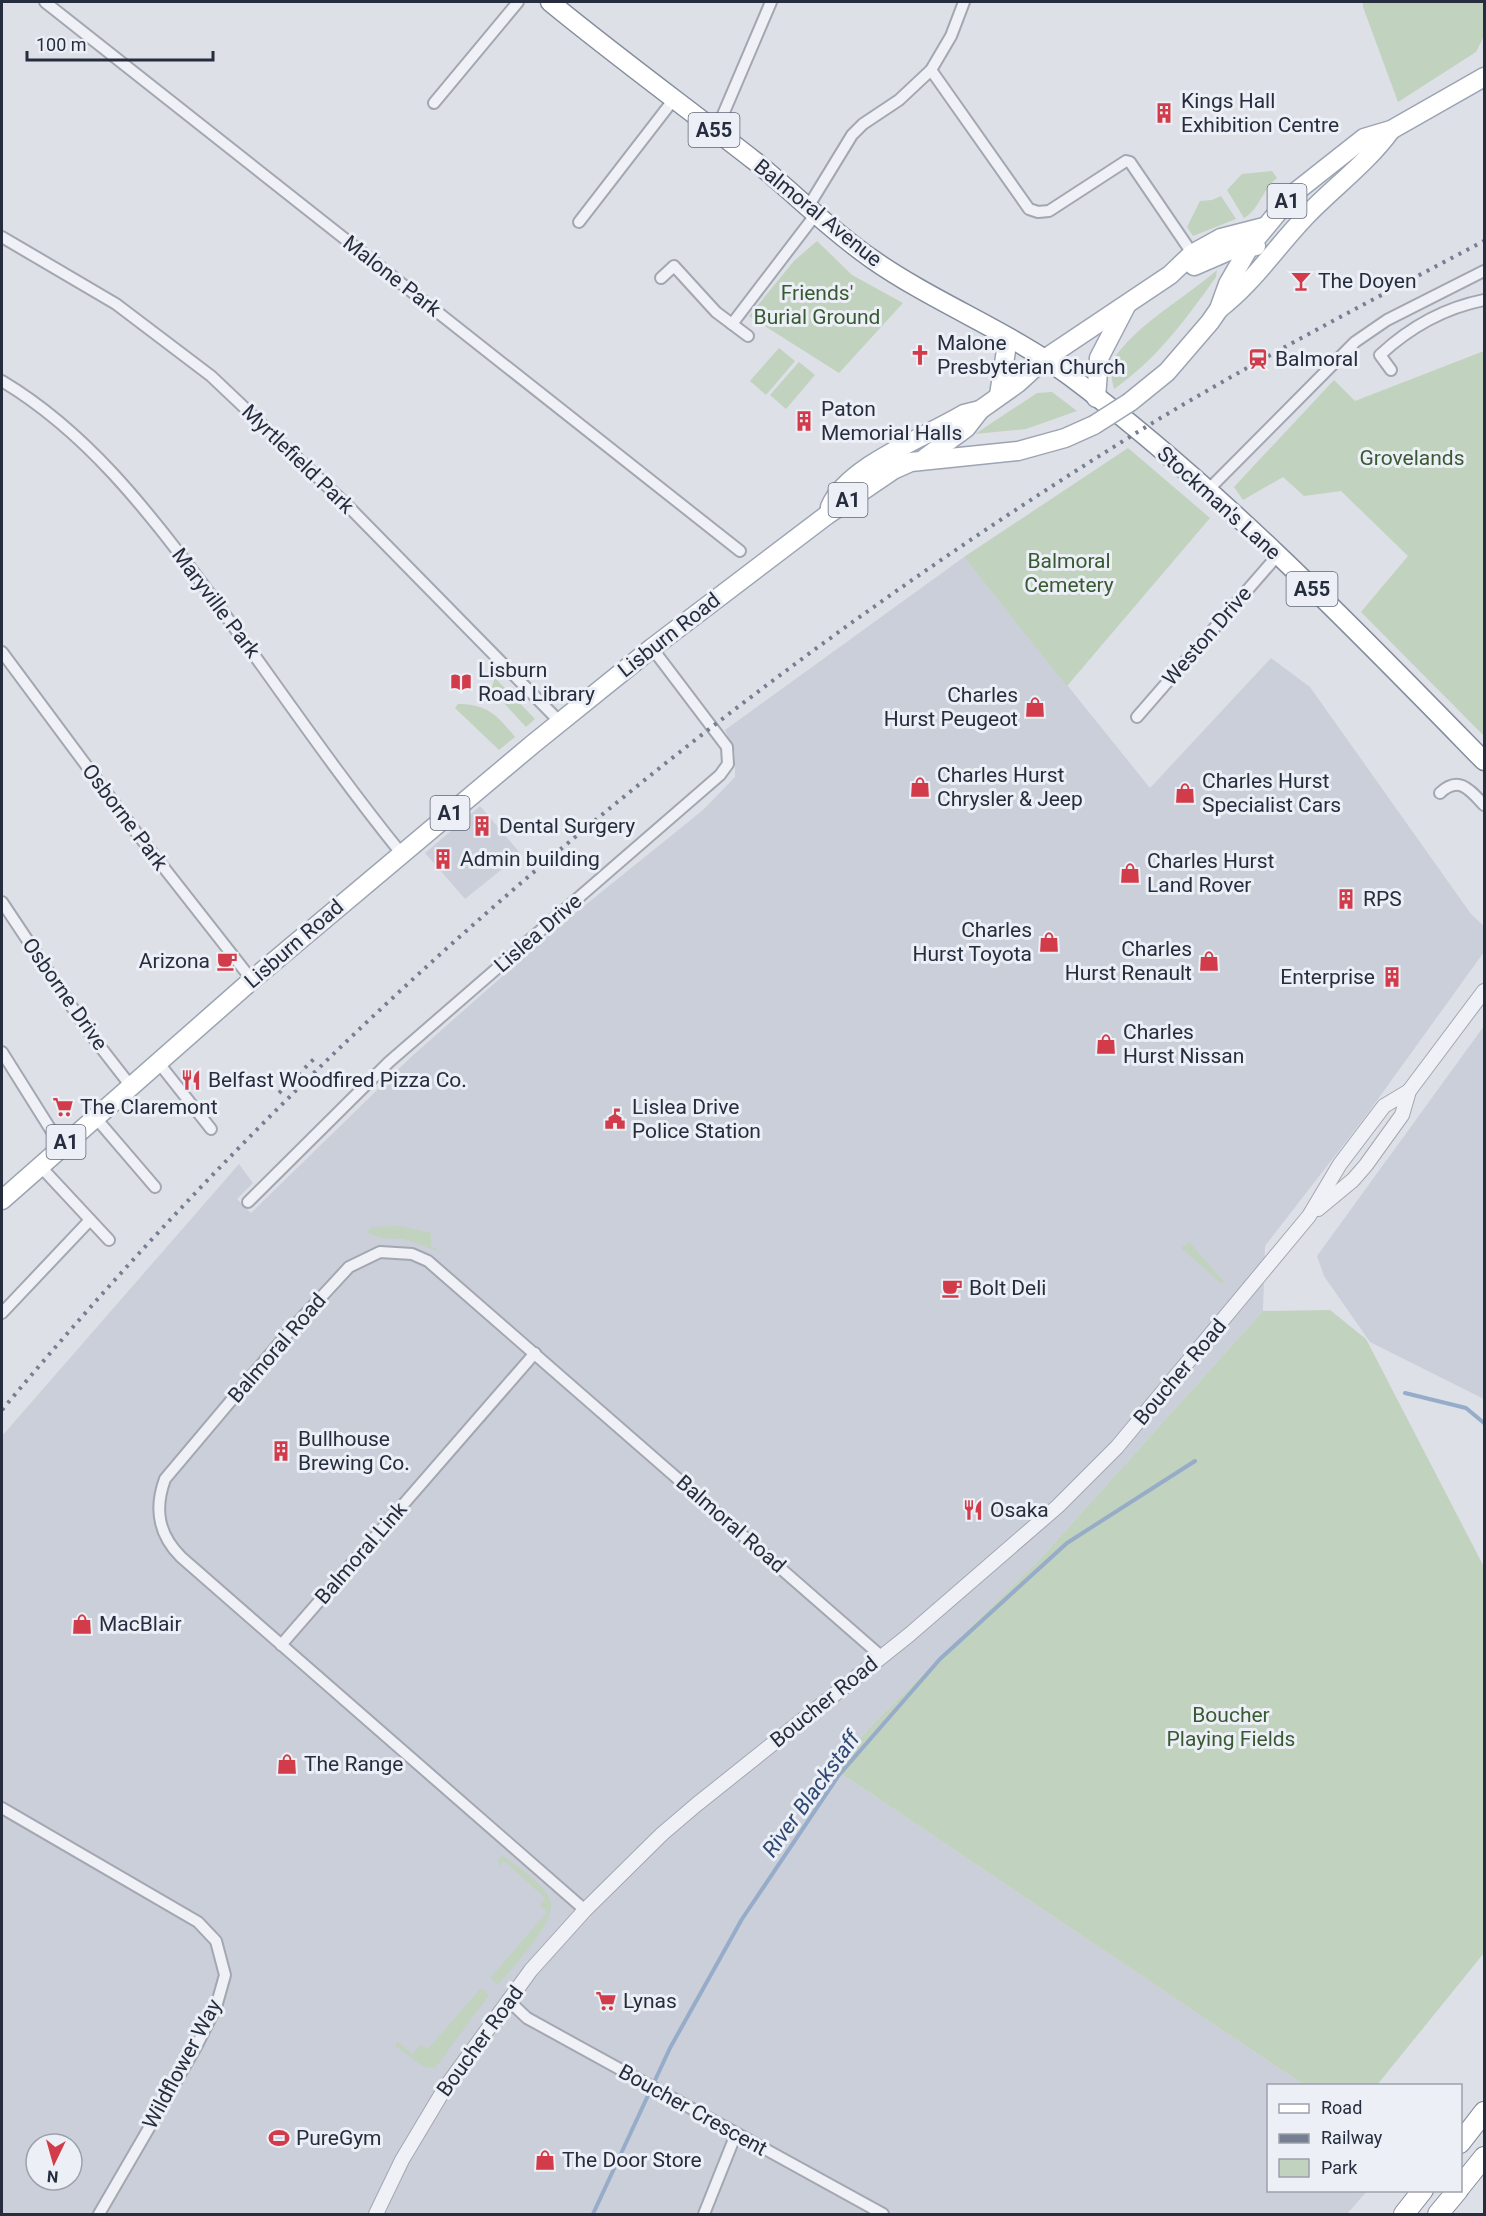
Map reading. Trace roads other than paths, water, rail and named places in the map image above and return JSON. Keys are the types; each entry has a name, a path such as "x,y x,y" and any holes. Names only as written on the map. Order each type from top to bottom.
{"highway":[{"path":"1462,2142 1485,2112"},
{"path":"1462,2185 1485,2157"},
{"path":"1404,2214 1421,2192"},
{"path":"1438,2214 1456,2192"}],"main road":[{"name":"Balmoral Avenue","path":"550,2 716,131 840,236 876,262 1043,360"},
{"name":"Lisburn Road","path":"1219,309 1228,284 1250,246 1263,227 1293,194 1364,138 1391,130 1485,77"},
{"name":"Lisburn Road","path":"2,1197 252,980 560,722 652,648 827,515 893,470 923,459 1018,451 1065,438 1094,425 1130,402 1167,372 1219,309 1239,293 1305,216 1375,153 1391,130"},
{"name":"A1","path":"1196,259 1266,244 1293,216 1305,216"},
{"name":"A1","path":"923,459 966,428 980,410 1043,360 1196,259 1221,238 1263,227"},
{"path":"1096,398 1099,358 1127,304"},
{"path":"999,395 1008,338"},
{"name":"Stockman's Lane","path":"1043,360 1096,398 1208,490 1374,648 1485,761"},
{"name":"A1","path":"827,515 836,494 874,464 964,414 980,410"}],"street":[{"name":"Malone Park","path":"45,2 740,551"},
{"path":"434,103 519,2"},
{"path":"716,131 771,2"},
{"path":"732,324 812,211 852,135 863,124 899,100 931,70 951,36 964,2"},
{"path":"931,70 1029,209 1038,212 1049,211 1126,161 1130,162 1196,259"},
{"path":"579,222 674,99"},
{"name":"Myrtlefield Park","path":"2,237 116,304 211,376 347,505 560,722"},
{"path":"661,278 674,266 716,312 748,336"},
{"path":"1208,490 1355,342 1387,320 1485,271"},
{"path":"1391,370 1380,355 1398,338 1449,310 1485,300"},
{"name":"Maryville Park","path":"2,381 34,401 72,432 129,489 238,631 401,854"},
{"name":"Weston Drive","path":"1137,717 1277,556"},
{"name":"Lislea Drive","path":"248,1202 389,1062 720,775 728,764 727,747 652,648"},
{"name":"Osborne Park","path":"2,652 132,827 252,980"},
{"path":"1440,793 1448,786 1457,784 1468,788 1485,805"},
{"name":"Osborne Drive","path":"2,902 88,1031 130,1085"},
{"name":"Boucher Road","path":"1309,1216 1353,1180 1366,1165 1402,1115 1409,1091 1485,991"},
{"path":"2,1052 62,1146"},
{"path":"158,1062 211,1129"},
{"name":"Boucher Road","path":"376,2214 402,2160 445,2088 508,2000 585,1910 671,1827 1005,1554 1117,1447 1309,1216 1340,1164 1384,1106 1409,1091"},
{"path":"95,1117 155,1187"},
{"path":"40,1166 109,1240"},
{"path":"2,1313 90,1220"},
{"name":"Balmoral Road","path":"585,1910 168,1544 158,1513 159,1495 165,1479 288,1333 349,1267 364,1257 380,1252 412,1254 428,1261 881,1656"},
{"name":"Balmoral Link","path":"281,1645 535,1353"},
{"name":"Wildflower Way","path":"2,1808 198,1922 216,1941 225,1975 216,2007 196,2047 99,2214"},
{"name":"Boucher Crescent","path":"508,2000 527,2018 883,2214"},
{"path":"704,2214 736,2134"}],"waterway":[{"name":"River Blackstaff","path":"1405,1393 1466,1408 1484,1423"},
{"name":"River Blackstaff","path":"593,2214 670,2048 742,1919 839,1775 940,1659 1067,1543 1195,1461"}],"railway":[{"path":"2,1410 127,1266 258,1128 394,996 535,871 682,751 833,636 989,528 1149,425 1273,353 1484,241"},
{"path":"279,1093 315,1058"}],"place":[{"name":"Kings Hall Exhibition Centre","path":"1164,113"},
{"name":"The Doyen","path":"1301,281"},
{"name":"Malone Presbyterian Church","path":"920,355"},
{"name":"Balmoral","path":"1258,359"},
{"name":"Paton Memorial Halls","path":"804,421"},
{"name":"Lisburn Road Library","path":"461,682"},
{"name":"Charles Hurst Peugeot","path":"1035,707"},
{"name":"Charles Hurst Chrysler & Jeep","path":"920,787"},
{"name":"Charles Hurst Specialist Cars","path":"1185,793"},
{"name":"Dental Surgery","path":"482,826"},
{"name":"Admin building","path":"443,859"},
{"name":"Charles Hurst Land Rover","path":"1130,873"},
{"name":"RPS","path":"1346,899"},
{"name":"Charles Hurst Toyota","path":"1049,942"},
{"name":"Arizona","path":"227,961"},
{"name":"Charles Hurst Renault","path":"1209,961"},
{"name":"Enterprise","path":"1392,977"},
{"name":"Charles Hurst Nissan","path":"1106,1044"},
{"name":"Belfast Woodfired Pizza Co.","path":"191,1080"},
{"name":"The Claremont","path":"63,1107"},
{"name":"Lislea Drive Police Station","path":"615,1119"},
{"name":"Bolt Deli","path":"952,1288"},
{"name":"Bullhouse Brewing Co.","path":"281,1451"},
{"name":"Osaka","path":"973,1510"},
{"name":"MacBlair","path":"82,1624"},
{"name":"The Range","path":"287,1764"},
{"name":"Lynas","path":"606,2001"},
{"name":"PureGym","path":"279,2138"},
{"name":"The Door Store","path":"545,2160"}],"park label":[{"name":"Friends' Burial Ground","path":"817,305"},
{"name":"Grovelands","path":"1412,458"},
{"name":"Balmoral Cemetery","path":"1069,573"},
{"name":"Boucher Playing Fields","path":"1231,1727"}]}
